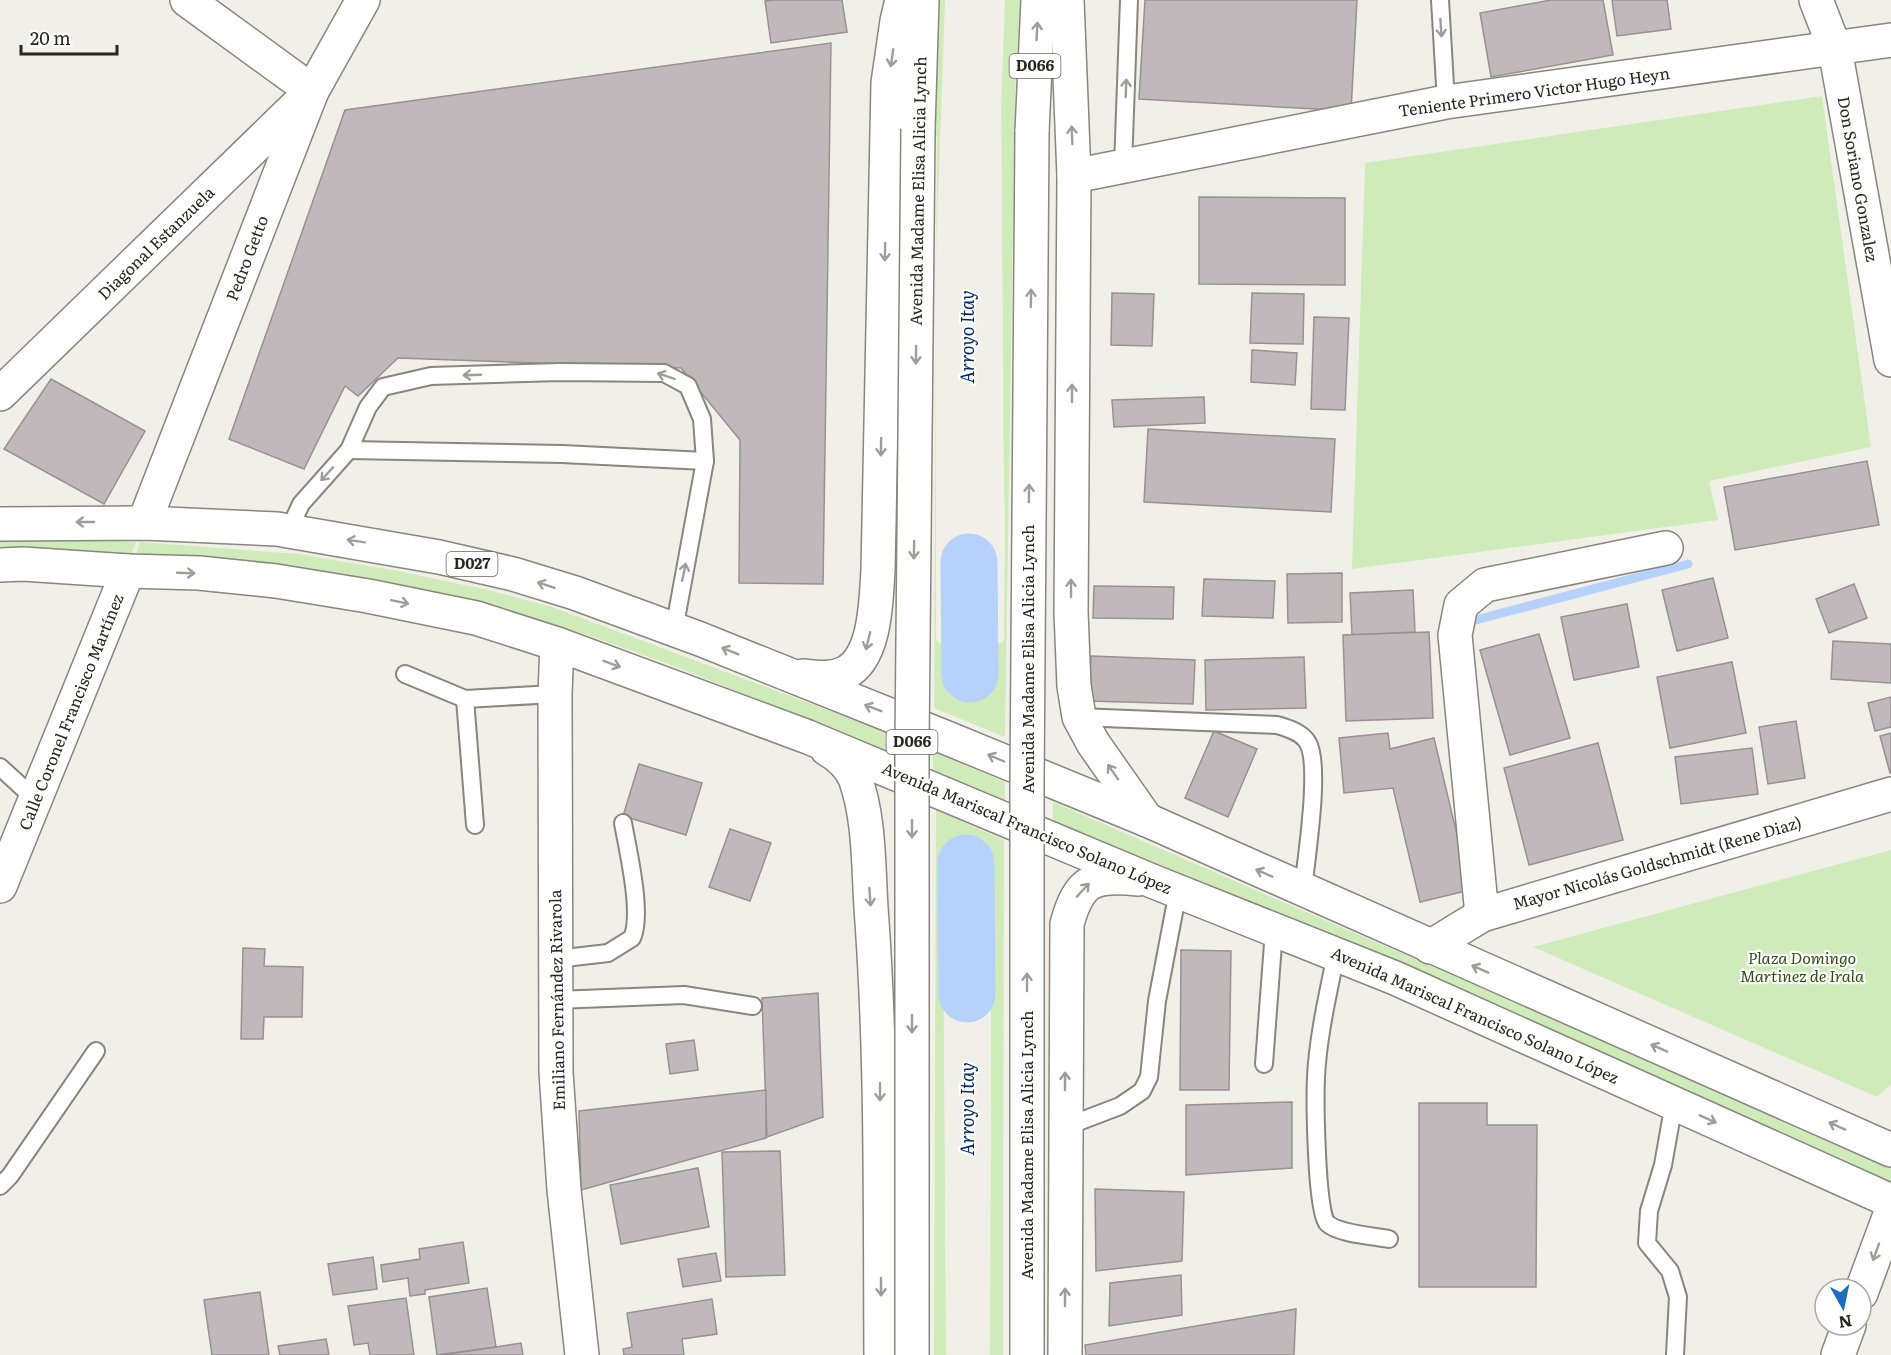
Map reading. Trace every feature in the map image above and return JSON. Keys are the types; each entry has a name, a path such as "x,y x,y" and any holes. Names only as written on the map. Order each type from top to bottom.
{"main road":[{"path":"187,0 312,91"},
{"name":"Pedro Getto","path":"144,523 312,91 363,0"},
{"path":"784,673 824,678 845,673 858,663 866,651 875,613 878,570 888,83 902,0"},
{"name":"Avenida Madame Elisa Alicia Lynch","path":"912,1355 912,743 918,129 922,0"},
{"name":"Avenida Madame Elisa Alicia Lynch","path":"1027,1355 1027,783 1032,132 1038,0"},
{"path":"1067,0 1074,176 1071,612 1074,686 1079,717 1093,743 1147,820 1891,1150"},
{"name":"Don Soriano Gonzalez","path":"1816,0 1835,49 1891,360"},
{"name":"Teniente Primero Victor Hugo Heyn","path":"1074,176 1446,102 1891,40"},
{"name":"Diagonal Estanzuela","path":"0,394 312,91"},
{"name":"D027","path":"0,524 144,523 277,529 439,556 513,574 575,593 674,630 1147,820"},
{"path":"1482,915 1455,634 1461,605 1485,585 1666,548"},
{"name":"Avenida Mariscal Francisco Solano López","path":"0,565 23,564 199,573 276,581 368,596 476,618 557,644 808,736 1165,886 1395,978 1891,1201"},
{"name":"Calle Coronel Francisco Martínez","path":"0,886 128,571"},
{"name":"Emiliano Fernández Rivarola","path":"557,644 555,694 556,1072 564,1190 582,1355"},
{"path":"808,736 844,759 854,776 864,813 880,1082 881,1355"},
{"name":"Mayor Nicolás Goldschmidt (Rene Diaz)","path":"1430,947 1482,915 1891,794"},
{"path":"1065,1355 1065,951 1067,924 1072,903 1090,882 1104,878 1165,886"},
{"path":"1867,1277 1891,1212"},
{"path":"1838,1355 1845,1337"}],"lane":[{"path":"1123,167 1129,0"},
{"path":"1440,0 1446,102"},
{"path":"288,532 301,504 349,450 375,395 382,387 431,376 560,372 664,373 688,386 702,419 705,461 674,630"},
{"path":"349,450 562,454 705,461"},
{"path":"405,674 465,699 555,694"},
{"path":"465,699 475,825"},
{"path":"1079,717 1276,724 1293,730 1308,741 1313,760 1312,801 1303,890"},
{"path":"0,767 35,799"},
{"path":"556,959 608,953 632,938 637,921 636,904 624,823"},
{"path":"1065,1127 1120,1106 1142,1091 1149,1077 1165,886"},
{"path":"1264,1064 1274,930"},
{"path":"1336,954 1324,1012 1316,1077 1319,1183 1322,1209 1326,1222 1335,1229 1389,1239"},
{"path":"556,1000 684,995 753,1006"},
{"path":"0,1186 10,1176 96,1051"},
{"path":"1674,1104 1663,1165 1649,1211 1647,1243 1670,1271 1678,1297 1675,1355"}],"green space":[{"path":"937,0 946,0 1004,536 1001,55 1004,0 1020,0 1015,95 1005,737 934,708"},
{"path":"1822,96 1871,447 1709,481 1718,520 1352,569 1365,163"},
{"path":"78,539 136,542 131,556 0,554 0,540"},
{"path":"140,542 298,554 393,570 488,590 552,607 886,732 887,753 643,655 503,609 417,588 306,568 257,563 135,557"},
{"path":"933,752 1005,782 1005,802 933,772"},
{"path":"1053,802 1891,1166 1891,1184 1053,822"},
{"path":"936,810 1004,840 1003,1355 990,1355 991,921 944,906 948,1355 934,1355"},
{"name":"Plaza Domingo Martinez de Irala","path":"1891,850 1891,1084 1877,1097 1533,947"}],"pier":[{"path":"945,0 1005,0 1000,133 1001,356 1005,526 1004,640 1001,643 939,643 936,640 936,259"},
{"path":"945,907 989,920 991,923 990,1355 946,1355 943,910"}],"building":[{"path":"842,0 847,32 771,43 765,1"},
{"path":"1145,0 1357,0 1351,111 1139,99"},
{"path":"1551,0 1603,0 1613,55 1491,77 1480,13"},
{"path":"1612,0 1667,0 1671,29 1617,36"},
{"path":"831,43 823,584 739,583 740,440 681,368 398,358 358,396 345,386 304,469 229,439 345,110"},
{"path":"1199,197 1345,198 1345,285 1199,284"},
{"path":"1112,293 1154,294 1152,346 1111,345"},
{"path":"1252,293 1304,294 1303,344 1250,343"},
{"path":"1314,317 1349,318 1345,410 1311,409"},
{"path":"1252,350 1297,353 1295,385 1251,382"},
{"path":"51,379 145,431 104,504 4,449"},
{"path":"1204,397 1205,423 1114,427 1112,400"},
{"path":"1148,429 1335,439 1331,512 1144,502"},
{"path":"1867,461 1879,525 1735,550 1724,487"},
{"path":"1342,573 1342,622 1288,623 1287,574"},
{"path":"1713,578 1728,638 1677,651 1662,590"},
{"path":"1204,579 1275,581 1273,618 1202,616"},
{"path":"1854,584 1867,618 1829,633 1816,599"},
{"path":"1094,586 1174,587 1173,619 1093,618"},
{"path":"1413,590 1415,632 1352,635 1350,593"},
{"path":"1627,604 1639,667 1574,680 1561,617"},
{"path":"1429,632 1433,718 1346,721 1343,635"},
{"path":"1539,634 1570,738 1510,755 1480,650"},
{"path":"1833,641 1891,644 1891,683 1831,679"},
{"path":"1091,656 1195,660 1193,704 1089,701"},
{"path":"1304,657 1306,708 1206,710 1205,660"},
{"path":"1732,662 1746,733 1670,748 1657,677"},
{"path":"1891,697 1891,727 1875,731 1868,703"},
{"path":"1796,721 1805,778 1768,784 1759,727"},
{"path":"1214,731 1257,749 1228,817 1185,798"},
{"path":"1388,733 1390,749 1434,738 1470,890 1420,902 1393,788 1344,793 1339,738"},
{"path":"1891,733 1891,773 1890,773 1880,736"},
{"path":"1598,743 1623,840 1529,865 1504,768"},
{"path":"1752,748 1758,794 1681,804 1675,757"},
{"path":"639,764 702,783 686,835 623,816"},
{"path":"730,829 771,843 750,901 709,887"},
{"path":"243,948 265,949 264,966 303,967 302,1017 264,1017 263,1039 241,1039"},
{"path":"1181,950 1231,951 1229,1090 1180,1090"},
{"path":"818,993 823,1117 767,1137 762,998"},
{"path":"694,1040 698,1070 670,1074 666,1044"},
{"path":"766,1090 766,1138 581,1190 579,1111"},
{"path":"1292,1102 1292,1168 1186,1175 1186,1105"},
{"path":"1419,1103 1487,1103 1487,1125 1537,1125 1536,1287 1419,1287"},
{"path":"780,1151 785,1275 726,1277 722,1152"},
{"path":"698,1168 709,1227 621,1244 610,1185"},
{"path":"1095,1189 1184,1192 1182,1261 1096,1271"},
{"path":"463,1242 469,1283 425,1290 425,1294 410,1296 408,1278 383,1282 381,1265 420,1259 419,1249"},
{"path":"716,1253 721,1281 683,1287 678,1259"},
{"path":"373,1257 377,1289 333,1295 328,1264"},
{"path":"1181,1275 1182,1315 1109,1326 1110,1283"},
{"path":"487,1288 496,1347 437,1355 429,1297"},
{"path":"260,1292 269,1355 212,1355 204,1300"},
{"path":"406,1298 414,1355 370,1355 368,1343 354,1345 348,1306"},
{"path":"712,1299 717,1334 682,1339 684,1355 624,1355 623,1349 632,1347 627,1313"},
{"path":"1296,1309 1294,1355 1086,1355 1085,1345"},
{"path":"326,1339 329,1355 280,1355 278,1346"},
{"path":"521,1343 523,1355 443,1355 496,1347"}],"waterway":[{"name":"Arroyo Itay","path":"969,562 970,674"},
{"path":"1468,622 1688,564"},
{"name":"Arroyo Itay","path":"966,863 967,994"}]}
